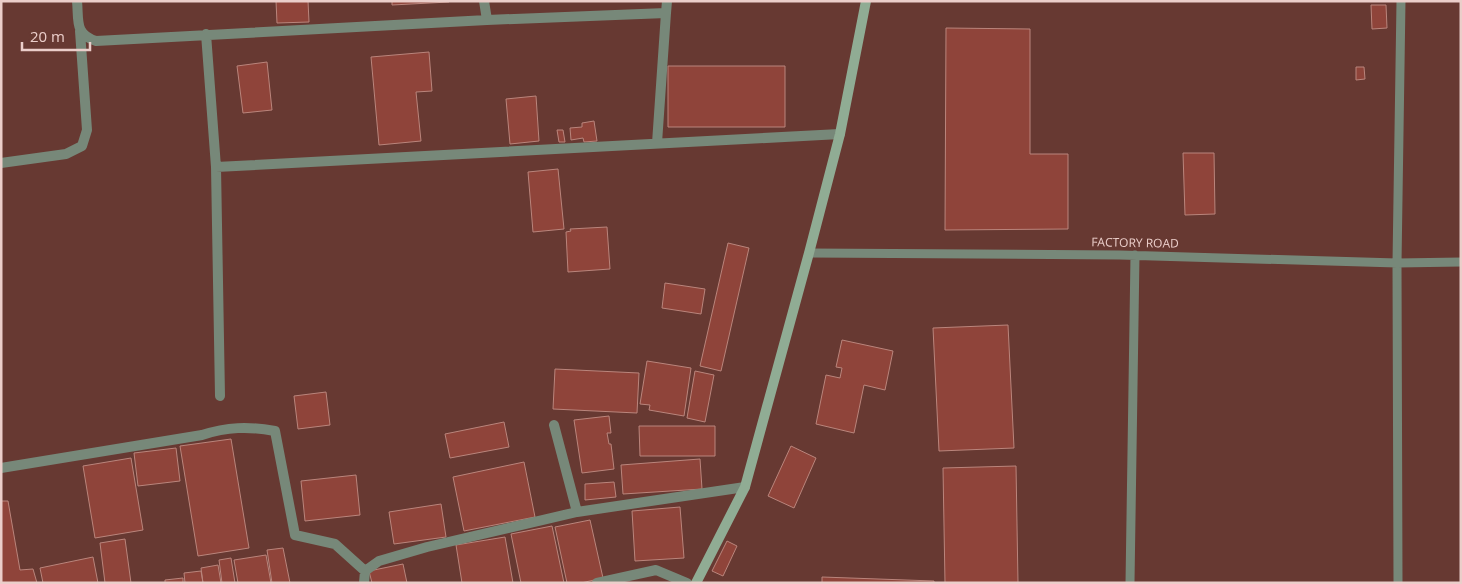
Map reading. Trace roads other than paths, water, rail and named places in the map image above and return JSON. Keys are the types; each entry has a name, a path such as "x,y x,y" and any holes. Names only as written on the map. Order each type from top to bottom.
{"street":[{"path":"1,162 66,154 82,146 86,130 77,1"},
{"path":"484,1 487,20"},
{"path":"657,143 666,1"},
{"path":"696,583 745,487 840,134 866,1"},
{"path":"80,30 85,38 96,41 487,20 666,13"},
{"path":"206,34 216,167 220,396"},
{"path":"216,167 840,134"},
{"path":"554,425 577,512"},
{"path":"1,468 202,435 222,429 255,427 274,432 296,535 335,544 365,571"},
{"path":"364,583 365,571 379,561 427,547 577,512 745,487"},
{"path":"596,583 656,570 687,583"}],"lane":[{"path":"1398,583 1397,263 1401,1"},
{"name":"FACTORY ROAD","path":"809,253 1135,255 1397,263 1461,262"},
{"path":"1130,583 1135,255"}]}
